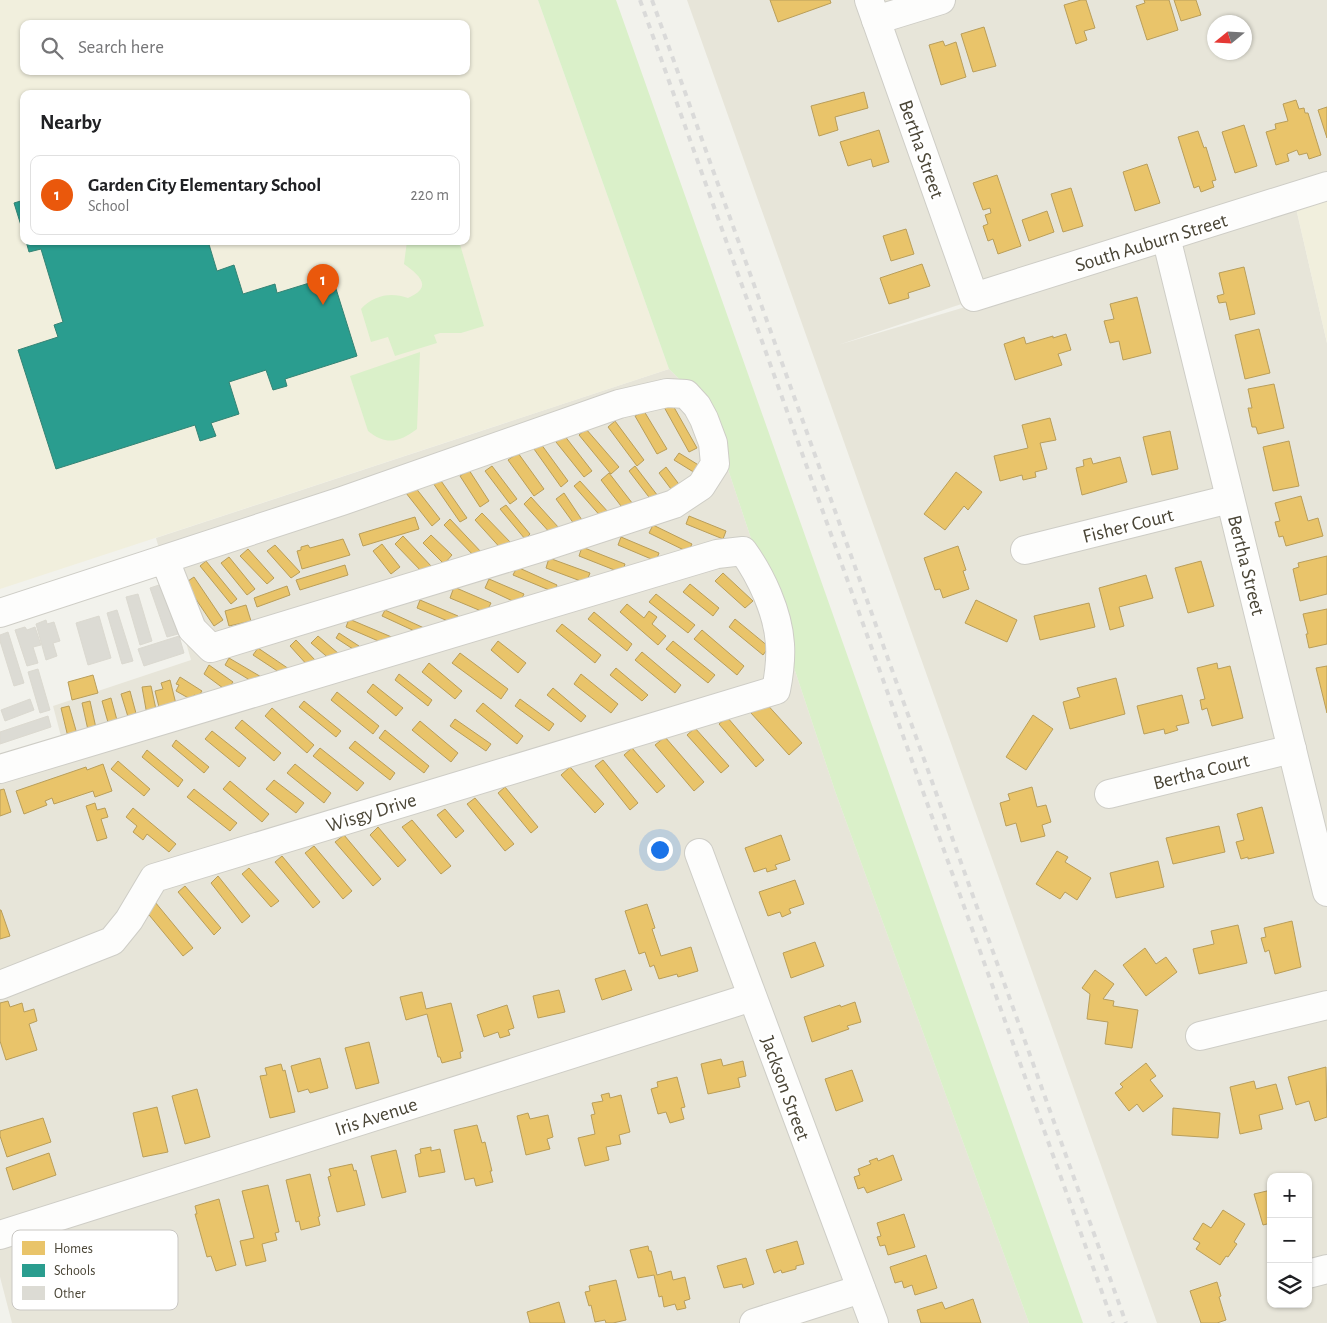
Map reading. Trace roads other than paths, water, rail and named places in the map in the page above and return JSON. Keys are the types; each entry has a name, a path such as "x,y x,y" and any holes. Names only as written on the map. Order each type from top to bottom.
{"street":[{"path":"872,10 941,0"},
{"name":"Bertha Street","path":"872,10 974,297"},
{"name":"South Auburn Street","path":"974,297 1327,186"},
{"name":"Bertha Street","path":"1166,238 1327,892"},
{"path":"0,613 406,479 619,404 667,393 686,394 697,406 713,443 715,464 701,486 674,504 546,546 211,648 192,629 165,560"},
{"name":"Fisher Court","path":"1025,550 1230,499"},
{"name":"Wisgy Drive","path":"0,769 717,554 743,551 758,571 772,609 780,642 780,666 776,690 154,878 129,920 112,941 0,985"},
{"name":"Bertha Court","path":"1109,794 1292,749"},
{"name":"Jackson Street","path":"699,853 874,1323"},
{"name":"Iris Avenue","path":"16,1230 752,997"},
{"path":"1200,1036 1327,1005"},
{"name":"Iris Avenue","path":"0,1235 12,1231"},
{"path":"1312,1273 1327,1270"},
{"path":"754,1323 862,1289"}],"railway":[{"path":"640,0 1113,1323"},
{"path":"652,0 1126,1323"}],"place":[{"name":"Garden City Elementary School","path":"323,305"}]}
